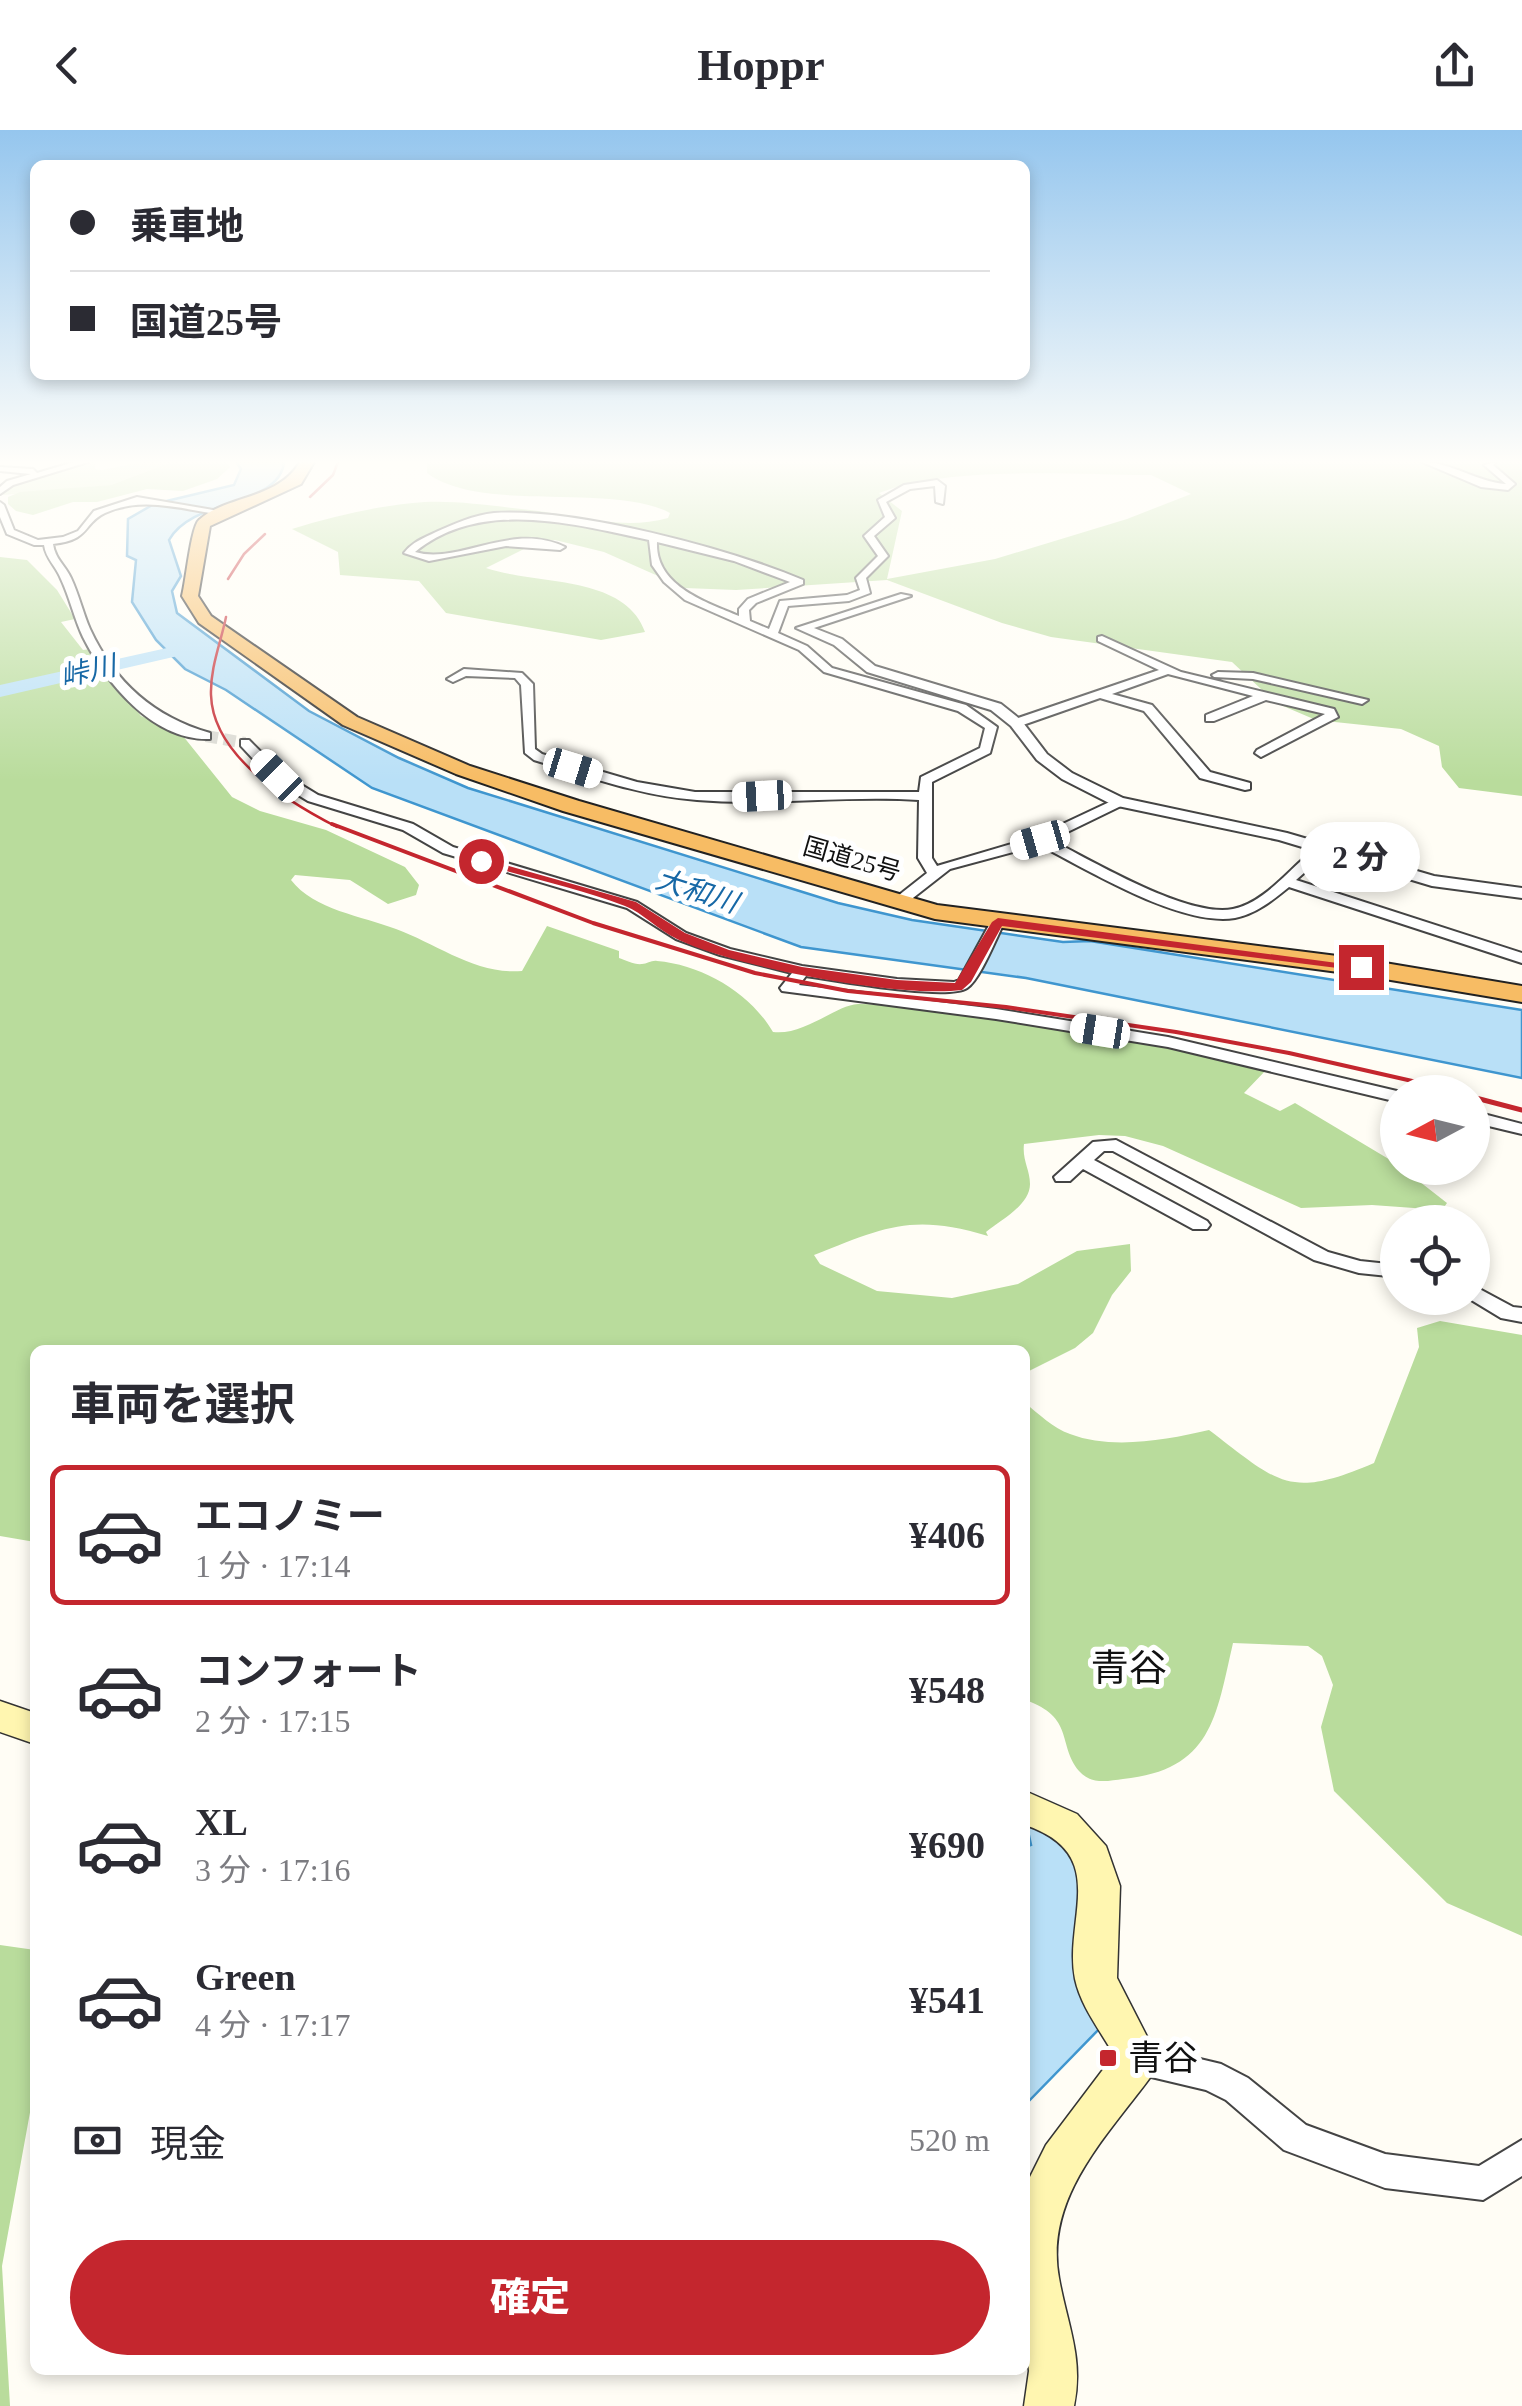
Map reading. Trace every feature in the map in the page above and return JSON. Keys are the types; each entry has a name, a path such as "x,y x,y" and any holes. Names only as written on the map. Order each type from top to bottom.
{"highway":[{"name":"国道25号","path":"198,568 190,596 194,606 231,639 350,721 463,770 570,806 996,927 1330,962 1522,994"}],"main road":[{"path":"0,1716 30,1726"},
{"path":"1030,1809 1063,1823 1084,1846 1100,1884 1095,1975 1102,1998 1132,2042 1137,2060 1054,2174 1032,2227 1034,2274 1054,2343 1055,2382 1049,2406"}],"street":[{"path":"58,568 68,579 85,632 113,679 137,705 156,718 179,730 206,736"},
{"path":"660,568 676,589 774,633 802,648 828,670 962,708 991,726 986,750 926,780 925,858 934,873"},
{"path":"745,620 746,605 799,582 763,568"},
{"path":"774,633 784,604 848,598 866,591 862,578 871,568"},
{"path":"904,596 802,628 838,642 871,669 979,700 1016,723 1042,758 1067,776 1118,802 1282,836 1432,881 1522,892"},
{"path":"1102,640 1192,678 1330,712 1332,717 1261,753"},
{"path":"1016,723 1169,670"},
{"path":"453,679 464,672 518,675 527,684 529,750 661,792 726,798 868,791 926,796"},
{"path":"1192,678 1253,676 1362,700"},
{"path":"1097,692 1148,708 1205,775 1245,786"},
{"path":"1210,718 1265,696"},
{"path":"245,743 277,776 313,798 408,827 448,850 632,904 680,936 725,952 802,971 945,988 965,982 996,927"},
{"path":"899,902 934,873 1040,840 1118,802"},
{"path":"1040,840 1177,905 1209,913 1243,910 1286,882 1308,862"},
{"path":"1286,882 1522,958"},
{"path":"802,971 788,988 996,1014 1168,1042 1380,1093"},
{"path":"1490,1121 1522,1129"},
{"path":"1064,1178 1099,1146 1116,1145 1320,1256 1380,1269"},
{"path":"1082,1161 1200,1225"},
{"path":"1490,1302 1522,1316"},
{"path":"1137,2060 1210,2074 1238,2089 1296,2138 1385,2170 1483,2183 1522,2156"}],"green space":[{"path":"0,568 35,568 57,590 75,619 61,622 83,650 91,649 141,716 179,731 232,797 260,811 326,830 405,867 419,885 416,895 388,904 350,880 295,875 291,880 301,890 325,905 396,929 473,963 505,971 522,971 547,926 619,951 619,958 630,962 674,964 708,975 752,1005 773,1032 808,1025 849,1006 881,1005 1070,1030 1267,1069 1244,1093 1280,1111 1295,1103 1380,1154 1380,1185 1424,1185 1447,1203 1301,1208 1163,1146 1125,1136 1099,1135 1024,1144 1029,1192 1014,1211 986,1232 988,1236 939,1225 899,1226 814,1255 820,1264 877,1291 952,1298 1018,1284 1077,1251 1130,1244 1131,1271 1112,1295 1093,1333 1075,1348 1030,1370 1030,1345 30,1345 30,1541 0,1536"},
{"path":"339,568 487,568 599,591 619,600 634,613 645,632 601,640 446,613 419,581 340,575"},
{"path":"640,568 889,568 887,579 945,568 1522,568 1522,796 1459,788 1442,767 1439,746 1401,729 1316,720 1276,703 1232,662 1051,637 887,580 736,590 685,588"},
{"path":"1440,1321 1522,1335 1522,1936 1447,1903 1334,1791 1321,1727 1333,1685 1322,1656 1308,1646 1233,1643 1221,1694 1205,1735 1192,1752 1153,1774 1106,1781 1089,1778 1072,1761 1051,1714 1030,1702 1030,1407 1064,1431 1103,1442 1157,1440 1209,1430 1269,1473 1302,1483 1322,1481 1374,1463 1419,1347 1417,1328"},
{"path":"0,1945 30,1949 30,2112 2,2266 10,2406 0,2406"}],"water":[{"name":"大和川","path":"135,568 178,568 181,576 172,591 177,613 309,711 399,758 468,788 838,903 912,920 1063,942 1090,941 1522,1010 1522,1078 1026,978 801,947 372,788 226,690 185,669 156,640 132,602"},
{"path":"1030,1820 1074,1848 1103,2025 1030,2100 1030,1845"}],"waterway":[{"name":"峠川","path":"0,691 176,651"}],"tunnel":[{"path":"206,736 245,743"}],"railway":[{"path":"228,579 235,568"},
{"path":"226,617 211,685 215,717 225,738 256,775 276,791 337,827"},
{"path":"332,824 593,923 755,973 848,991 1006,1007 1176,1032 1386,1075"},
{"path":"1490,1102 1522,1110"}],"place":[{"name":"青谷","path":"1108,2058"}],"district":[{"name":"青谷","path":"1129,1668"}],"route":[{"path":"481,861 603,899 632,904 680,936 725,952 802,971 897,984 958,988 998,922 1361,967"}]}
